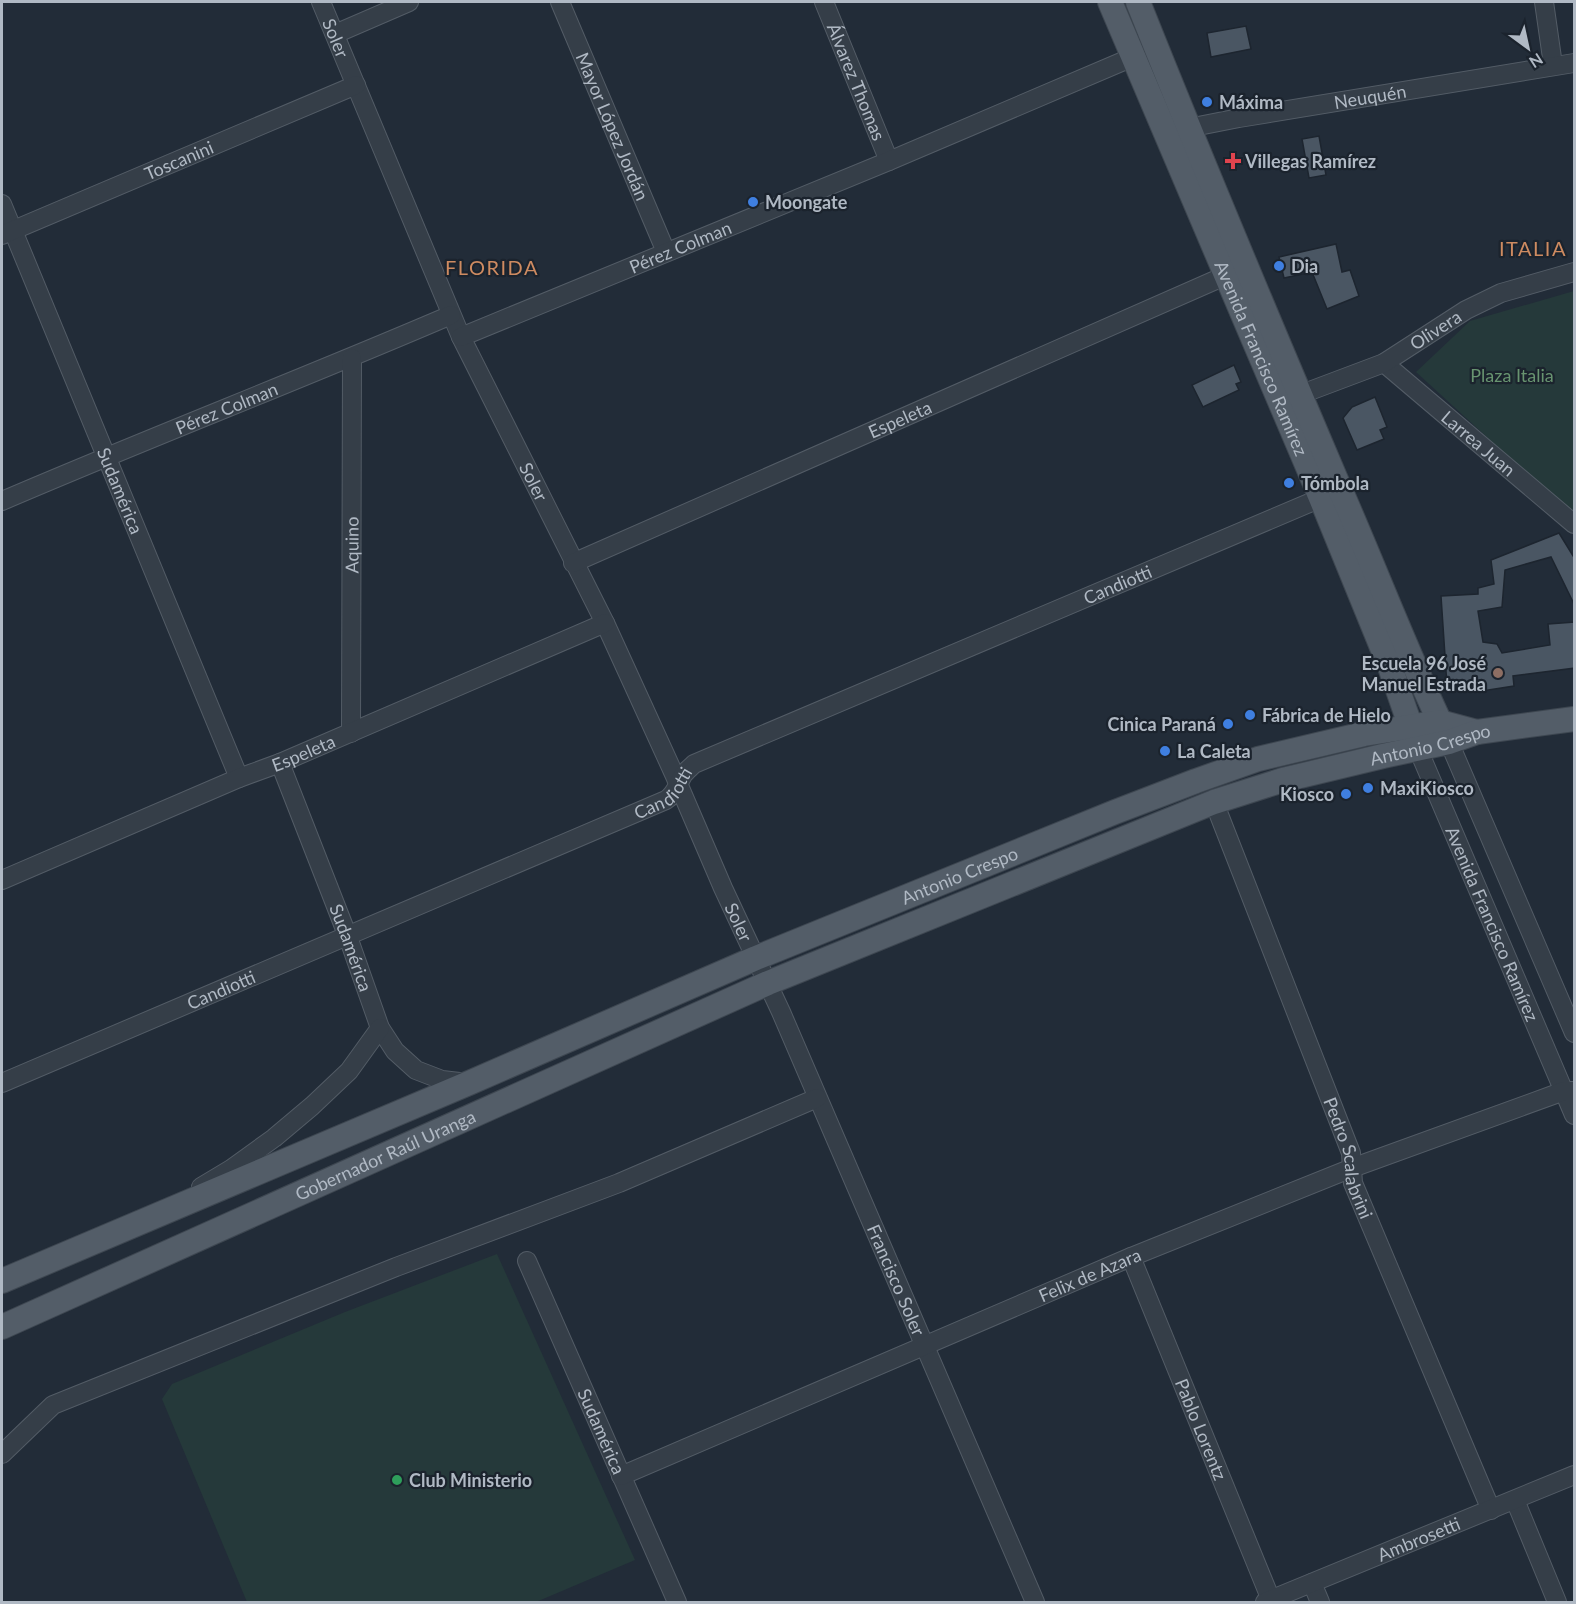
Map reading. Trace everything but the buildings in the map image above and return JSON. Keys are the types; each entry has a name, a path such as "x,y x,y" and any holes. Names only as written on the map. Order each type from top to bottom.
{"main road":[{"name":"Avenida Francisco Ramírez","path":"1110,2 1321,498 1390,667 1414,738"},
{"name":"Avenida Francisco Ramírez","path":"1138,2 1299,395 1444,732"},
{"name":"Antonio Crespo","path":"768,983 1214,802 1414,738 1444,732 1477,732 1575,719"},
{"name":"Antonio Crespo","path":"756,958 1115,812 1258,759 1364,734 1414,738"},
{"name":"Gobernador Raúl Uranga","path":"2,1281 469,1083 756,958"},
{"name":"Gobernador Raúl Uranga","path":"2,1327 768,983"}],"street":[{"name":"Soler","path":"321,2 460,337 605,623 756,958"},
{"path":"335,34 410,2"},
{"name":"Mayor López Jordán","path":"560,2 666,252"},
{"name":"Álvarez Thomas","path":"824,2 889,160"},
{"path":"1544,2 1553,65"},
{"name":"Pérez Colman","path":"460,337 1133,57"},
{"name":"Neuquén","path":"1165,134 1188,128 1575,63"},
{"name":"Toscanini","path":"7,233 356,85"},
{"name":"Sudamérica","path":"2,204 7,233 106,456 239,778"},
{"name":"Olivera","path":"1299,395 1384,363 1466,310 1501,293 1575,272"},
{"name":"Espeleta","path":"573,563 1227,275"},
{"name":"Pérez Colman","path":"2,501 106,456 352,358 451,315"},
{"name":"Aquino","path":"351,732 352,358"},
{"name":"Larrea Juan","path":"1384,363 1575,524"},
{"name":"Candiotti","path":"2,1083 666,800 672,796 682,776 694,764 1321,498"},
{"name":"Espeleta","path":"2,880 605,623"},
{"name":"Avenida Francisco Ramírez","path":"1444,732 1575,1033"},
{"name":"Avenida Francisco Ramírez","path":"1414,738 1569,1091 1575,1115"},
{"name":"Sudamérica","path":"280,763 348,937 380,1028 394,1052 416,1070 441,1080 469,1083"},
{"name":"Pedro Scalabrini","path":"1214,802 1351,1153 1353,1183 1491,1510"},
{"name":"Francisco Soler","path":"756,958 1035,1602"},
{"path":"156,1215 231,1169 274,1138 349,1071 380,1028"},
{"name":"Felix de Azara","path":"621,1476 1131,1257 1352,1168 1569,1091"},
{"path":"2,1454 53,1405 386,1271 619,1183 817,1098"},
{"name":"Pablo Lorentz","path":"1131,1257 1268,1601"},
{"name":"Sudamérica","path":"527,1261 677,1602"},
{"name":"Ambrosetti","path":"1268,1601 1575,1475"},
{"path":"1515,1500 1557,1602"},
{"path":"1312,1583 1320,1602"}],"green space":[{"name":"Plaza Italia","path":"1574,291 1574,517 1416,372 1470,321"},
{"name":"Club Ministerio","path":"497,1254 635,1560 536,1602 247,1602 162,1399 172,1384 345,1312"}],"place":[{"name":"Máxima","path":"1207,102"},
{"name":"Villegas Ramírez","path":"1233,161"},
{"name":"Moongate","path":"753,202"},
{"name":"Dia","path":"1279,266"},
{"name":"Tómbola","path":"1289,483"},
{"name":"Escuela 96 José Manuel Estrada","path":"1498,673"},
{"name":"Fábrica de Hielo","path":"1250,715"},
{"name":"Cinica Paraná","path":"1228,724"},
{"name":"La Caleta","path":"1165,751"},
{"name":"MaxiKiosco","path":"1368,788"},
{"name":"Kiosco","path":"1346,794"},
{"name":"Club Ministerio","path":"397,1480"}],"district":[{"name":"ITALIA","path":"1533,248"},
{"name":"FLORIDA","path":"492,267"}]}
